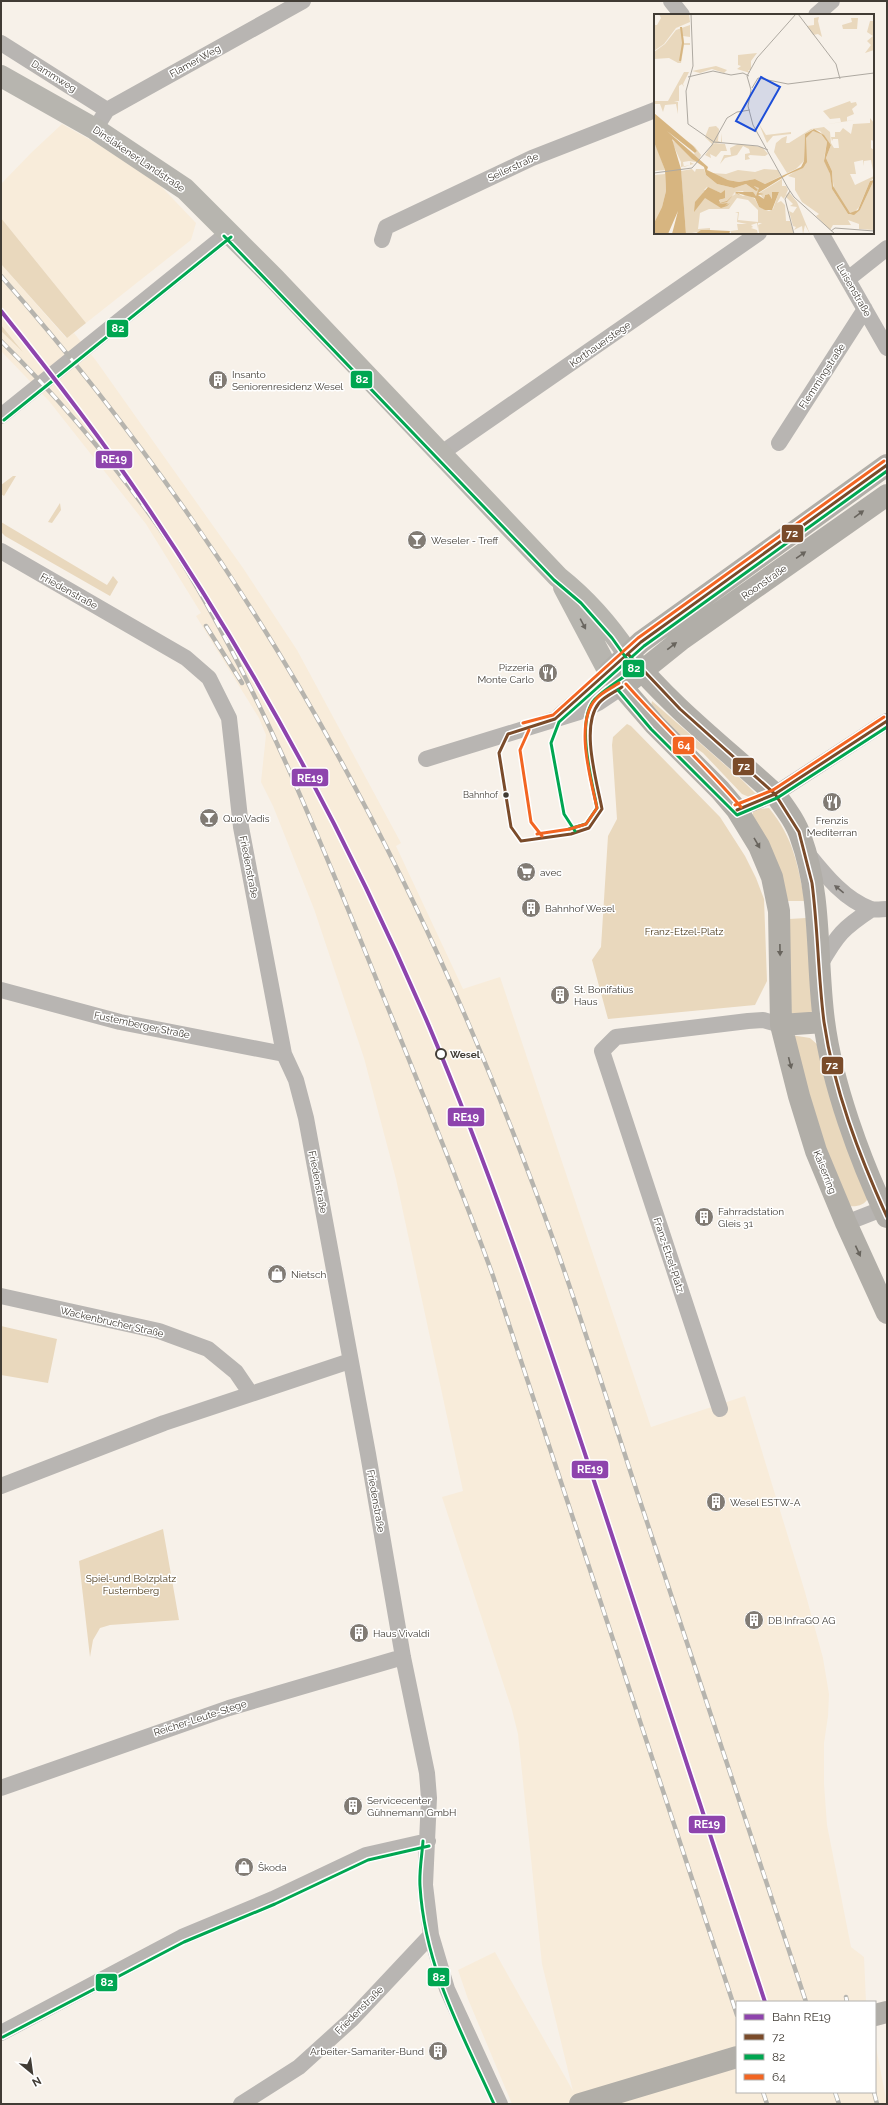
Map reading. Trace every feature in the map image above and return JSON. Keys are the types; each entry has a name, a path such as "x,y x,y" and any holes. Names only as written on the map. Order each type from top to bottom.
{"main road":[{"name":"Dinslakener Landstraße","path":"1,76 95,129 185,189 558,577 585,599 616,636 635,662"},
{"path":"615,680 635,662 641,642 887,465"},
{"name":"Roonstraße","path":"635,662 682,639 887,495"},
{"name":"Dinslakener Landstraße","path":"558,577 615,680"},
{"path":"635,662 676,706 775,794 798,831 805,851 815,909 824,1022 836,1083 885,1210"},
{"name":"Kaiserring","path":"615,680 655,725 720,790 737,810 759,846 772,877 779,911 781,1025 799,1096 814,1144 846,1224 887,1313"},
{"path":"781,1025 824,1022"},
{"path":"876,2015 887,2012"},
{"path":"580,2104 736,2057"}],"street":[{"name":"Flamer Weg","path":"95,129 107,110 303,1"},
{"path":"671,1 681,14"},
{"path":"817,14 832,1"},
{"name":"Dammweg","path":"1,43 107,110"},
{"name":"Seilerstraße","path":"382,240 386,227 400,220 532,158 654,110"},
{"path":"1,416 228,233"},
{"name":"Korthauerstege","path":"440,454 758,234"},
{"name":"Luisenstraße","path":"822,234 887,348"},
{"path":"848,279 887,248"},
{"name":"Flemmingstraße","path":"779,443 865,309"},
{"name":"Friedenstraße","path":"1,551 186,658 209,678 229,718 241,827 284,1054 296,1080 306,1118 403,1657 427,1773 429,1798 425,1885 431,1935 447,1989 500,2104"},
{"path":"426,759 555,719 615,680"},
{"path":"737,810 775,794 887,721"},
{"path":"805,851 827,879 845,893 880,909"},
{"path":"820,965 833,940 843,930 880,909"},
{"name":"Fusternberger Straße","path":"1,990 120,1022 284,1054"},
{"name":"Franz-Etzel-Platz","path":"720,1409 602,1051 616,1037 748,1021 763,1020 781,1025"},
{"path":"846,1224 885,1210"},
{"name":"Wackenbrucher Straße","path":"1,1296 108,1321 159,1331 208,1349 236,1372 251,1394"},
{"path":"1,1486 141,1431 350,1360"},
{"name":"Reicher-Leute-Stege","path":"1,1788 228,1708 403,1657"},
{"path":"1,2033 182,1938 273,1899 366,1855 428,1840"},
{"name":"Friedenstraße","path":"241,2104 299,2067 352,2019 431,1935"}],"shaded area":[{"path":"62,124 130,162 154,179 196,223 191,240 86,323 1,218 1,184"},
{"path":"1,264 66,338 74,333 97,362 243,568 297,650 401,843 396,846 463,989 500,977 651,1427 745,1396 805,1592 823,1658 829,1694 828,1716 824,1743 824,1784 827,1825 851,1947 864,1957 866,2001 736,2001 736,2093 876,2093 876,2047 887,2104 512,2104 468,1999 458,1970 495,1952 573,2091 542,1964 518,1734 512,1710 442,1497 463,1491 396,1179 364,1058 314,909 273,806 261,782 266,735 259,718 196,616 201,613 146,524 49,401 1,351 1,331 20,348 1,325"}],"green space":[{"path":"1,218 86,323 67,338 1,264"},
{"path":"1,325 23,352 1,331"},
{"path":"13,476 16,476 4,496 1,494 1,485"},
{"path":"60,503 61,510 52,523 48,522"},
{"path":"1,522 107,585 113,576 118,582 110,596 5,536 1,532"},
{"path":"652,701 741,779 759,797 749,797 742,794 703,753 665,727 651,706"},
{"name":"Franz-Etzel-Platz","path":"627,724 631,726 720,817 745,856 756,878 764,899 767,981 755,1005 608,1019 592,960 601,947 608,836 617,819 612,745 613,737"},
{"path":"769,808 784,830 789,841 797,863 805,901 786,901 752,817 753,812 758,809"},
{"path":"806,918 813,1006 811,1016 791,1019 789,919"},
{"path":"791,1035 810,1038 818,1045 869,1197 860,1205 847,1206 842,1200"},
{"path":"1,1326 57,1339 48,1383 1,1375"},
{"name":"Spiel-und Bolzplatz Fusternberg","path":"163,1529 179,1620 110,1625 100,1628 93,1640 90,1657 79,1561"}],"railway":[{"path":"1,276 52,336 149,459 238,588 280,654 319,722 386,846 414,903 466,1017 536,1191 590,1346 662,1569 806,2001"},
{"path":"1,341 46,387 109,461 167,539"},
{"path":"179,557 233,653 258,703 304,803 463,1195 493,1276 736,2012"},
{"path":"206,626 242,683"},
{"path":"846,1997 847,2001"},
{"path":"763,2093 767,2104"},
{"path":"835,2093 839,2104"},
{"path":"874,2093 877,2104"}],"rail line":[{"name":"RE19","path":"1,311 38,357 142,499 223,625 298,755 367,889 399,957 453,1085 520,1262 601,1502 765,2001"}],"transit line":[{"name":"82","path":"224,236 554,580 581,603 612,638 634,669 599,695 589,709 586,722 587,752 597,808 586,824 569,829"},
{"name":"82","path":"4,420 231,237"},
{"name":"64","path":"523,723 553,715 638,638 884,461"},
{"name":"72","path":"508,734 555,719 641,642 887,465"},
{"name":"82","path":"575,831 564,814 551,743 559,722 644,646 887,471"},
{"name":"72","path":"628,654 680,709 775,794 799,832 812,883 816,918 820,987 828,1047 841,1097 857,1146 887,1217"},
{"name":"64","path":"537,834 570,829 586,824 597,808 586,752 586,722 589,709 596,699 619,683"},
{"name":"64","path":"626,684 741,807"},
{"name":"72","path":"521,841 571,834 589,828 602,809 590,740 591,725 593,713 599,703 622,687"},
{"name":"82","path":"618,690 651,729 737,815 777,798 887,727"},
{"name":"64","path":"735,805 773,790 884,717"},
{"name":"72","path":"737,810 775,794 887,721"},
{"name":"64","path":"529,730 520,750 531,822 542,836"},
{"name":"72","path":"508,734 499,753 511,827 521,841"},
{"name":"82","path":"423,1841 420,1886 423,1916 429,1944 446,1998 494,2104"},
{"name":"82","path":"3,2037 184,1942 275,1904 368,1860 429,1846"}],"place":[{"name":"Insanto Seniorenresidenz Wesel","path":"218,380"},
{"name":"Weseler - Treff","path":"417,540"},
{"name":"Pizzeria Monte Carlo","path":"548,673"},
{"name":"Bahnhof","path":"506,795"},
{"name":"Frenzis Mediterran","path":"832,802"},
{"name":"Quo Vadis","path":"209,818"},
{"name":"avec","path":"526,872"},
{"name":"Bahnhof Wesel","path":"531,908"},
{"name":"St. Bonifatius Haus","path":"560,995"},
{"name":"Wesel","path":"441,1054"},
{"name":"Fahrradstation Gleis 31","path":"704,1217"},
{"name":"Nietsch","path":"277,1274"},
{"name":"Wesel ESTW-A","path":"716,1502"},
{"name":"DB InfraGO AG","path":"754,1620"},
{"name":"Haus Vivaldi","path":"359,1633"},
{"name":"Servicecenter Gühnemann GmbH","path":"353,1806"},
{"name":"Škoda","path":"244,1867"},
{"name":"Arbeiter-Samariter-Bund","path":"438,2051"}]}
